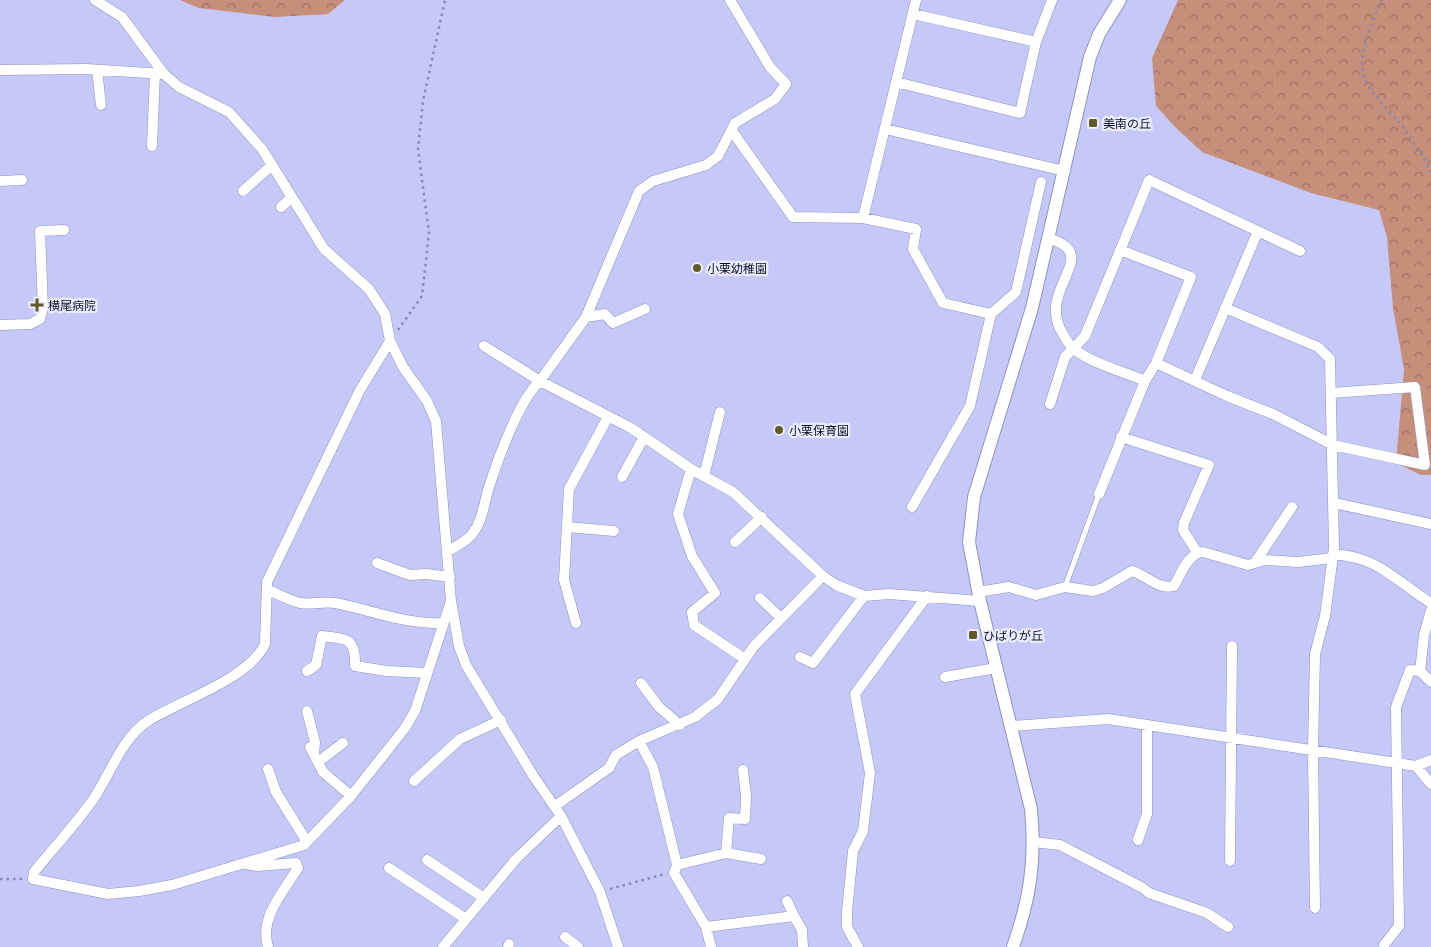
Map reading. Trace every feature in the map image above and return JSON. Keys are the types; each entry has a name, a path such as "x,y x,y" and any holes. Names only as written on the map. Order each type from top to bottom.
{"street":[{"path":"95,0 122,17 160,73 179,87 229,112 262,149 324,249 369,289 385,314 390,341 403,367 427,401 436,421 451,601 459,646 466,665 486,700 501,720 534,777 561,816 600,892 618,947"},
{"path":"448,551 473,535 481,518 488,488 502,451 531,389 540,381 586,317 639,191 653,181 706,165 718,156 735,123 775,99 786,84 770,67 730,0"},
{"path":"863,218 916,0"},
{"path":"896,82 1020,113 1036,42 1052,0"},
{"path":"1012,947 1027,902 1034,842 1030,809 1012,726 979,596 969,542 974,497 1032,308 1090,57 1099,34 1120,0"},
{"path":"913,14 1036,42"},
{"path":"0,70 97,70 160,73"},
{"path":"97,70 101,105"},
{"path":"152,146 160,73"},
{"path":"885,129 1065,171"},
{"path":"732,131 793,217 863,218 916,229 913,249 943,303 991,314"},
{"path":"243,191 272,165"},
{"path":"0,182 22,180"},
{"path":"1050,404 1064,357 1085,336 1149,180 1300,251"},
{"path":"912,507 970,406 991,314 1016,292 1041,182"},
{"path":"281,207 292,197"},
{"path":"0,325 30,324 40,319 43,308 40,231 64,230"},
{"path":"1195,380 1258,231"},
{"path":"1049,238 1065,245 1070,252 1071,261 1054,307 1058,326 1072,348 1084,356 1145,381"},
{"path":"1099,494 1145,381 1156,363 1191,277 1120,250"},
{"path":"1225,308 1318,347 1330,359 1334,503 1328,599 1315,654 1313,751 1315,908"},
{"path":"586,317 605,314 613,323 645,309"},
{"path":"390,341 360,390 267,582 264,644 261,653 228,678 194,699 148,721 136,730 91,803 34,872 32,879 108,894 172,885 244,864 307,842 352,796 405,728 414,711 451,601"},
{"path":"484,346 540,381 644,437 691,469 733,492 762,516 823,576 836,586 864,596 889,594 979,596 1009,587 1036,594 1065,587 1094,591 1103,588 1132,571 1141,574 1160,586 1168,588 1174,586 1190,559 1197,552 1204,552 1248,565 1256,561 1298,562 1332,556 1361,559 1380,568 1415,594 1431,603"},
{"path":"1156,363 1227,396 1273,414 1333,445 1424,465 1415,387 1331,393"},
{"path":"704,476 720,412"},
{"path":"576,623 564,580 569,489 608,417"},
{"path":"622,477 644,437"},
{"path":"1122,437 1209,465 1184,522 1183,530 1197,552"},
{"path":"691,469 678,514 692,556 715,593 692,612 694,625 746,658"},
{"path":"1334,503 1431,524"},
{"path":"1256,561 1292,507"},
{"path":"735,542 762,516"},
{"path":"567,527 614,531"},
{"path":"377,563 410,575 426,574 450,577"},
{"path":"555,806 609,768 616,755 639,741 695,717 718,699 754,646 823,576"},
{"path":"268,590 301,603 332,602 380,616 411,619 422,624 444,623"},
{"path":"800,657 813,663 864,596"},
{"path":"858,947 847,927 847,912 853,852 863,831 870,774 855,694 927,596"},
{"path":"760,598 781,618"},
{"path":"1420,671 1424,635 1431,610"},
{"path":"307,671 316,665 322,636 347,639 352,644 355,652 355,666 387,671 427,673"},
{"path":"1230,860 1232,646"},
{"path":"945,677 996,668"},
{"path":"1384,945 1398,926 1396,707 1410,670 1420,671 1431,682"},
{"path":"641,683 659,707 680,725"},
{"path":"308,712 315,742 314,755 323,772 352,796"},
{"path":"1012,726 1108,719 1397,764 1416,766 1431,760"},
{"path":"414,781 460,739 501,720"},
{"path":"1138,840 1147,814 1147,726"},
{"path":"639,741 653,767 675,869 706,927 711,947"},
{"path":"314,755 343,743"},
{"path":"1416,766 1431,784"},
{"path":"268,769 276,792 307,842"},
{"path":"726,852 729,818 745,819 746,796 743,770"},
{"path":"443,947 516,859 561,816"},
{"path":"1034,842 1060,845 1143,888 1149,893 1207,913 1228,927"},
{"path":"675,869 726,852 761,859"},
{"path":"427,860 484,898"},
{"path":"244,864 258,866 296,863 298,868 265,926 268,947"},
{"path":"389,868 466,919"},
{"path":"787,901 802,930 804,947"},
{"path":"706,927 794,916"},
{"path":"565,937 578,947"}],"lane":[{"path":"1065,587 1099,494"}],"path":[{"path":"390,341 422,296 429,233 418,150 423,101 445,0"},
{"path":"1382,0 1367,39 1362,68 1373,93 1398,121 1421,153 1431,172"},
{"path":"600,892 675,869"},
{"path":"0,878 32,879"}],"green space":[{"path":"180,0 345,0 328,14 275,17 199,8"},
{"path":"1178,0 1431,0 1431,475 1421,475 1396,463 1404,369 1393,308 1387,237 1379,210 1311,193 1202,152 1176,128 1156,106 1152,58"}],"place":[{"name":"美南の丘","path":"1093,123"},
{"name":"小栗幼稚園","path":"697,268"},
{"name":"横尾病院","path":"37,305"},
{"name":"小栗保育園","path":"779,430"},
{"name":"ひばりが丘","path":"973,635"}]}
